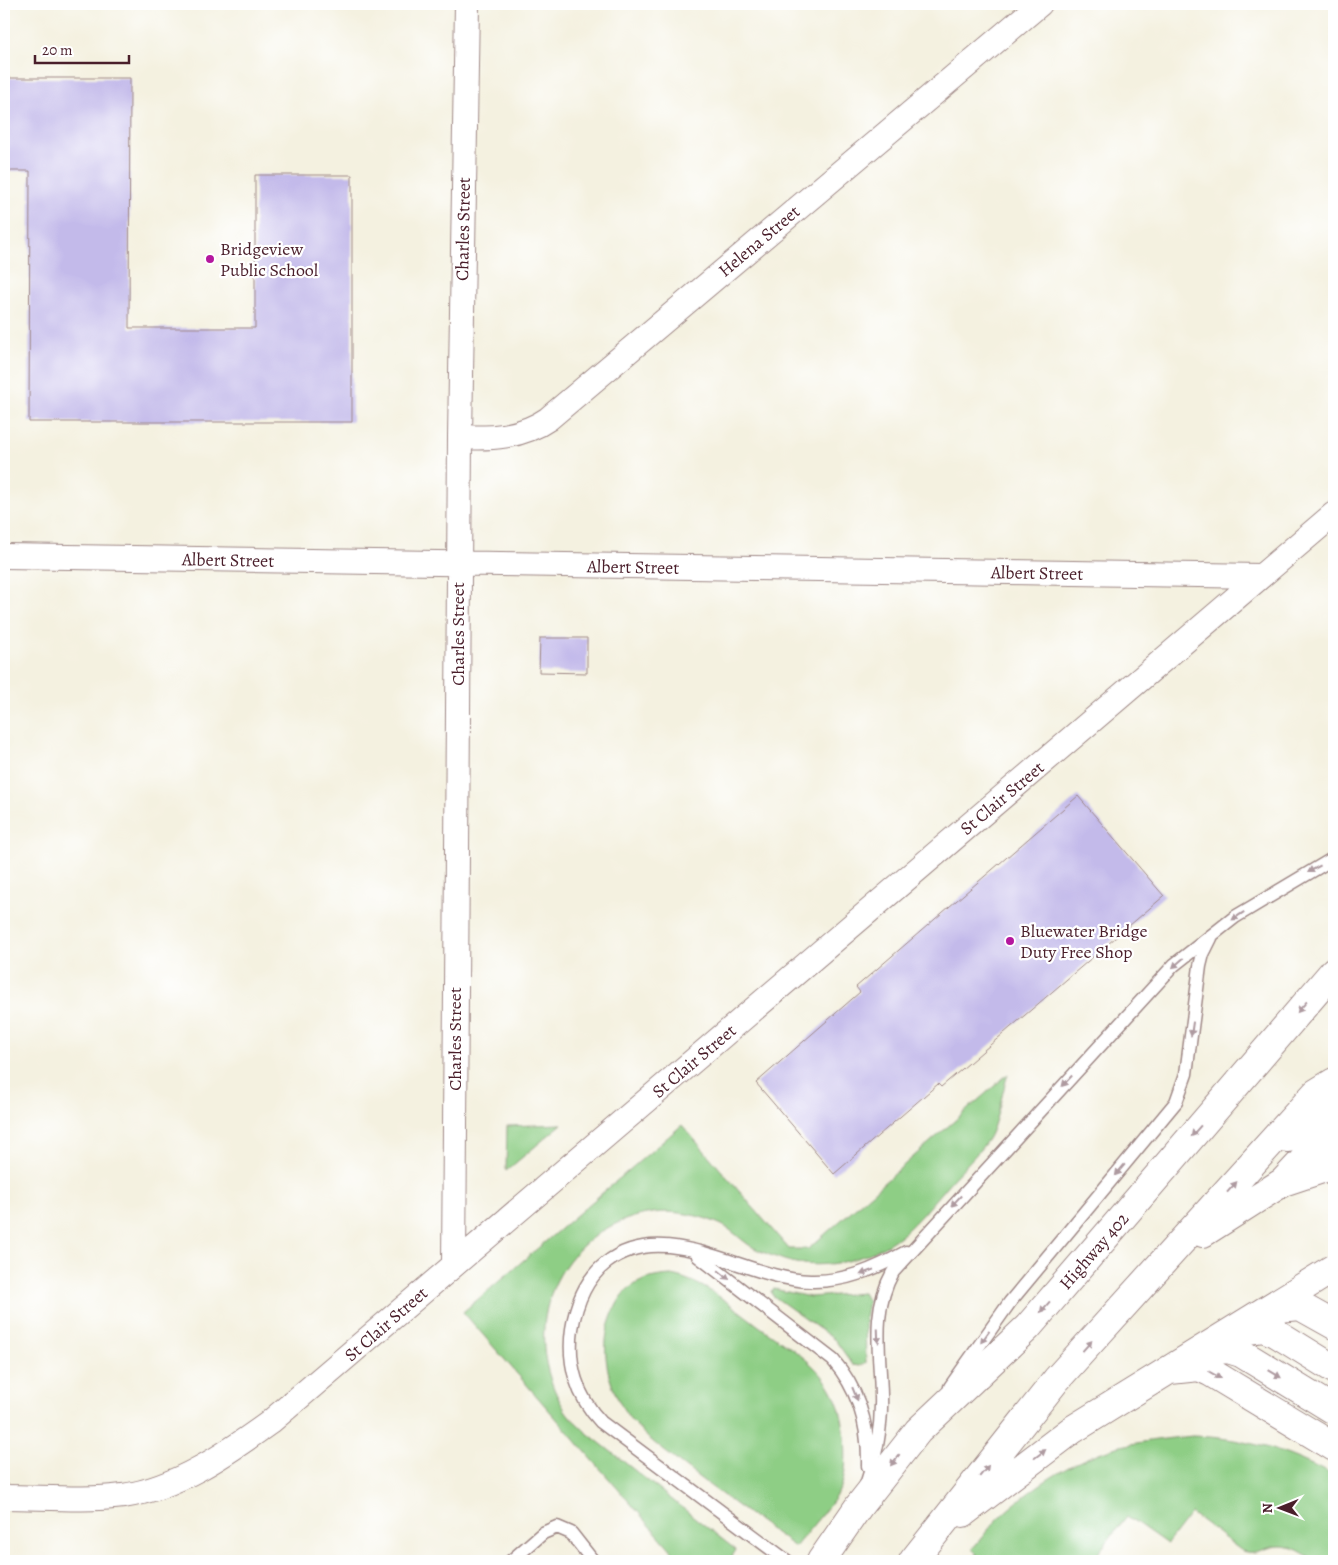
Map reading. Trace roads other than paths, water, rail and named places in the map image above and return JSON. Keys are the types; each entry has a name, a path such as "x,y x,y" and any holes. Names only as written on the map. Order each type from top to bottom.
{"highway":[{"name":"Highway 402","path":"821,1561 858,1504 918,1431 1028,1327 1334,970"},
{"path":"913,1561 1057,1379 1259,1156 1328,1095 1334,1069"},
{"path":"1283,1182 1311,1152 1334,1136"},
{"path":"1172,1252 1283,1182 1332,1165"},
{"path":"931,1536 1072,1430 1334,1268"},
{"path":"1302,1288 1334,1287"},
{"path":"1269,1309 1300,1306 1334,1324"},
{"path":"1231,1332 1263,1328 1276,1333 1334,1369"},
{"path":"1198,1352 1212,1349 1228,1349 1241,1353 1334,1410"},
{"path":"1169,1370 1186,1367 1199,1368 1210,1372 1334,1447"}],"street":[{"name":"Charles Street","path":"454,1265 460,437 467,4"},
{"name":"Helena Street","path":"460,437 499,437 523,432 548,419 1040,4"},
{"name":"St Clair Street","path":"4,1497 94,1498 124,1496 146,1491 185,1475 218,1458 269,1423 1334,514"},
{"name":"Albert Street","path":"4,556 1261,576"}],"lane":[{"path":"858,1504 877,1445 880,1415 877,1321 880,1301 892,1272 1174,965 1235,917 1334,858"},
{"path":"918,1431 1010,1302 1176,1102 1186,1074 1203,954 1216,932"},
{"path":"788,1561 602,1422 583,1401 577,1386 572,1357 572,1330 575,1313 590,1280 612,1258 639,1247 654,1245 682,1249 787,1278 809,1281 849,1278 871,1271 911,1250"},
{"path":"682,1249 712,1265 773,1315 833,1360 848,1377 863,1417 868,1460 858,1504"},
{"path":"511,1561 543,1533 557,1527 571,1534 592,1561"}],"place":[{"name":"Bridgeview Public School","path":"210,259"},
{"name":"Bluewater Bridge Duty Free Shop","path":"1010,941"}]}
